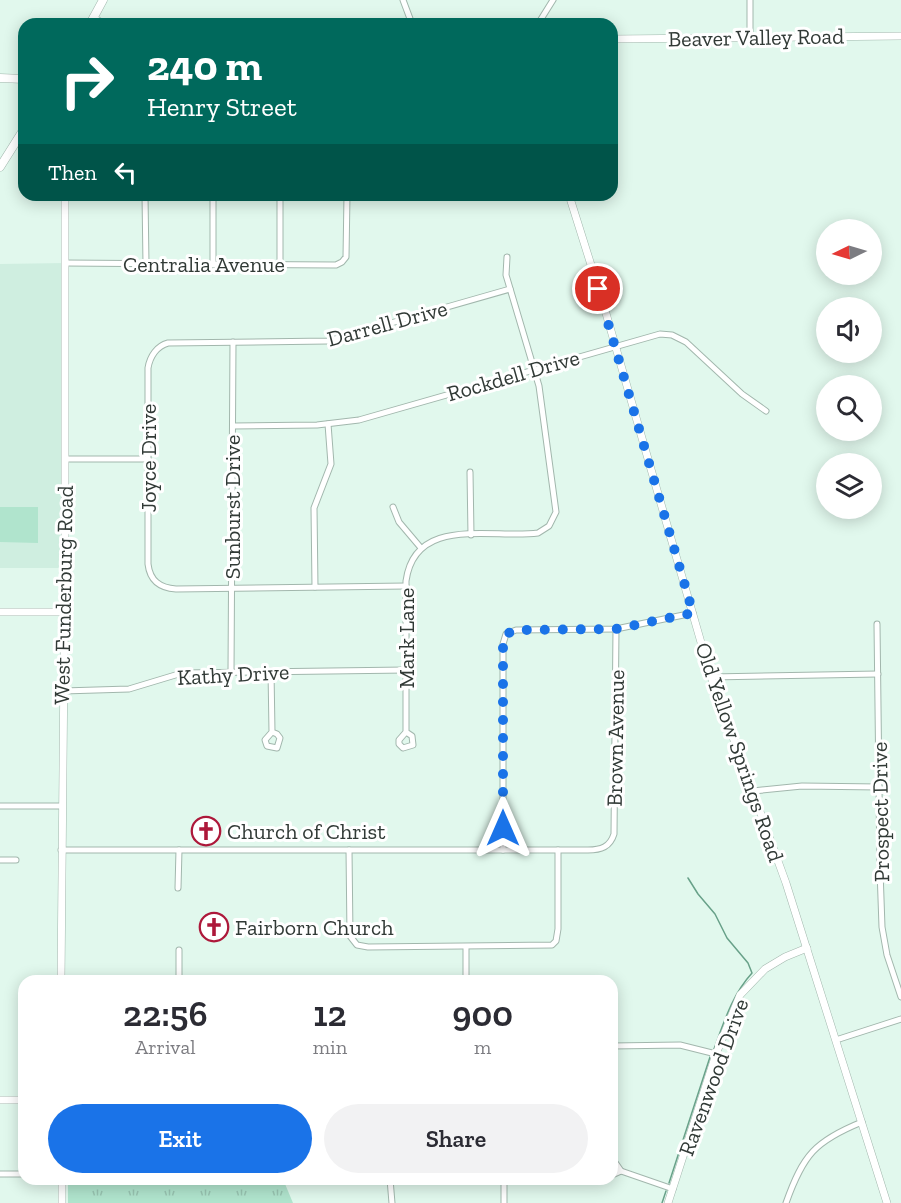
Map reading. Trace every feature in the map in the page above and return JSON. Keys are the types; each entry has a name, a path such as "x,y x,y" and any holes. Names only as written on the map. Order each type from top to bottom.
{"main road":[{"path":"94,18 103,0"},
{"path":"3,78 18,80"},
{"path":"0,167 18,138"}],"street":[{"path":"404,0 410,18"},
{"path":"542,18 553,0"},
{"path":"750,0 750,37"},
{"name":"Beaver Valley Road","path":"618,39 901,36"},
{"name":"West Funderburg Road","path":"61,975 65,201"},
{"path":"145,201 146,264"},
{"path":"213,201 213,265"},
{"path":"280,201 280,265"},
{"name":"Centralia Avenue","path":"65,263 336,265 342,262 347,254 347,201"},
{"name":"Old Yellow Springs Road","path":"571,201 711,677 773,844 887,1203"},
{"path":"393,507 399,522 421,548 441,537 534,533 549,526 555,518 556,507 539,386 510,289 506,271 507,257"},
{"name":"Darrell Drive","path":"156,350 168,343 303,343 334,340 510,289"},
{"name":"Rockdell Drive","path":"232,426 328,424 367,418 653,334 667,334 686,342 742,394 766,411"},
{"name":"Sunburst Drive","path":"231,672 233,342"},
{"name":"Joyce Drive","path":"156,350 150,359 148,368 148,569 155,582 171,589 232,588"},
{"path":"315,587 314,508 331,464 328,424"},
{"path":"65,459 148,459"},
{"path":"470,472 471,535"},
{"name":"Mark Lane","path":"406,732 406,586 410,566 421,548"},
{"path":"232,588 406,586"},
{"path":"0,612 64,612"},
{"path":"503,850 503,644 506,634 516,630 616,629 693,613"},
{"name":"Prospect Drive","path":"877,624 883,936 887,956 901,997"},
{"name":"Brown Avenue","path":"558,850 597,850 608,845 614,834 616,629"},
{"name":"Kathy Drive","path":"63,691 129,689 172,675 272,671 406,670"},
{"path":"272,671 273,732"},
{"path":"711,677 878,674"},
{"path":"753,791 802,786 879,787"},
{"path":"0,806 61,806"},
{"path":"61,850 349,850 503,850 558,850 555,943 548,947 360,946 352,941 349,927 349,850"},
{"path":"178,888 179,850"},
{"path":"0,860 16,860"},
{"path":"466,946 466,975"},
{"name":"Ravenwood Drive","path":"668,1203 716,1054 740,995 765,969 807,948"},
{"path":"178,950 179,975"},
{"path":"836,1040 901,1018"},
{"path":"618,1046 680,1045 716,1054"},
{"path":"0,1100 18,1100"},
{"path":"786,1203 798,1172 814,1149 833,1134 862,1122"},
{"path":"618,1167 621,1171 673,1189"},
{"path":"0,1174 18,1174"},
{"path":"62,1185 62,1203"},
{"path":"390,1185 392,1203"},
{"path":"504,1185 504,1203"}],"shaded area":[{"path":"65,263 65,568 0,568 0,264"}],"green space":[{"path":"0,507 38,507 38,543 0,542"},
{"path":"68,1185 286,1185 293,1203 68,1203"}],"waterway":[{"path":"688,878 715,914 727,938 748,963 752,973 734,1000 714,1049"},
{"path":"669,1183 710,1057"},
{"path":"662,1203 666,1191"}],"place":[{"name":"Church of Christ","path":"206,831"},
{"name":"Fairborn Church","path":"214,927"}],"route":[{"path":"503,828 503,644 506,634 516,630 616,629 693,613 598,289"}]}
